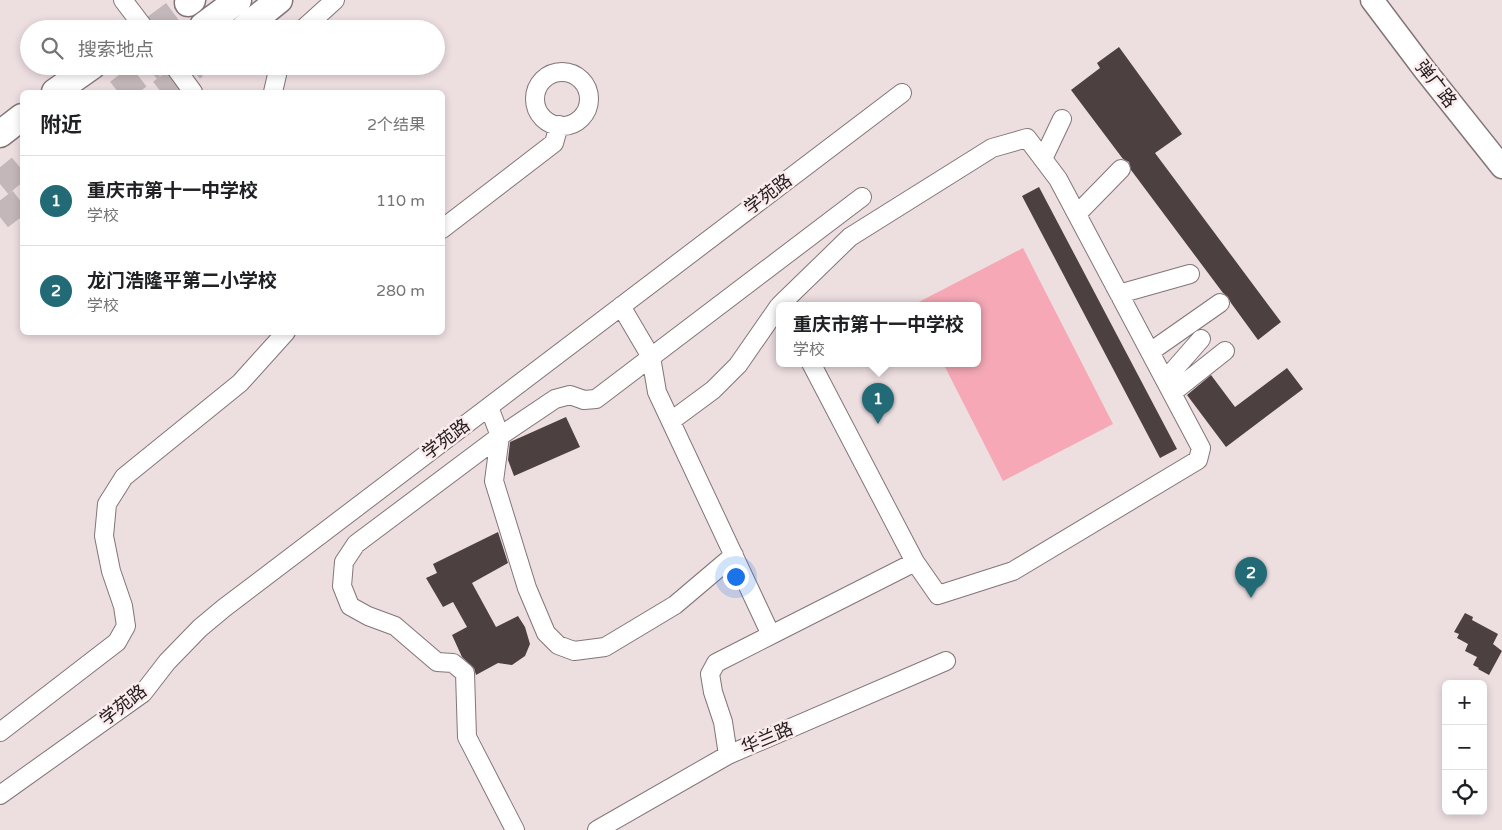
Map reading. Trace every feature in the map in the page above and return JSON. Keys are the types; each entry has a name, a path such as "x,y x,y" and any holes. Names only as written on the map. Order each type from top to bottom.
{"highway":[{"path":"211,20 238,0"},
{"path":"261,14 285,0"},
{"path":"58,90 79,75"},
{"path":"0,134 20,119"}],"main road":[{"name":"弹广路","path":"1372,0 1502,167"}],"street":[{"path":"124,0 138,20"},
{"path":"313,20 335,0"},
{"path":"181,75 192,90"},
{"path":"273,90 277,75"},
{"name":"学苑路","path":"0,795 143,693 167,662 200,628 902,92"},
{"path":"1043,159 1062,118"},
{"path":"445,226 554,143 559,125"},
{"path":"783,302 850,237 992,148 1027,138 1058,179 1201,448 1198,460 1013,571 938,595 914,562 813,367"},
{"path":"1076,214 1121,169"},
{"path":"515,830 467,737 464,673 453,663 437,662 395,626 368,616 350,606 342,586 344,562 356,544 500,436 555,399 570,395 584,400 596,399 862,197"},
{"path":"1119,294 1190,274"},
{"path":"1150,352 1220,303"},
{"path":"621,306 651,357 658,392 771,635"},
{"path":"671,421 713,390 738,365 776,311"},
{"path":"0,732 117,642 126,626 123,606 111,571 104,536 108,504 124,477 240,383 283,335"},
{"path":"1168,386 1201,339"},
{"path":"1168,386 1225,351"},
{"path":"489,407 500,436 494,481 527,588 546,633 558,645 574,651 605,647 675,605 734,555"},
{"path":"728,755 723,722 713,692 710,674 716,663 914,562"},
{"name":"华兰路","path":"597,830 728,755 946,660"}],"shaded area":[{"path":"1023,248 1113,424 1003,481 945,367 981,367 981,302 919,302"}],"building":[{"path":"1119,47 1182,134 1155,153 1281,322 1258,340 1228,297 1223,293 1131,170 1129,162 1123,159 1071,90 1100,68 1097,63"},
{"path":"1039,187 1177,449 1160,458 1022,196"},
{"path":"1287,368 1303,389 1226,447 1187,395 1211,375 1235,407"},
{"path":"566,417 580,447 514,476 508,460 510,442"},
{"path":"498,532 508,563 472,583 496,627 518,616 525,627 530,644 525,656 512,665 498,663 476,675 474,668 462,657 452,635 467,627 453,602 443,607 426,578 437,573 433,564"},
{"path":"1465,613 1473,617 1472,620 1498,634 1493,644 1502,651 1489,675 1473,665 1477,657 1465,651 1468,644 1457,638 1459,634 1454,632"}],"tunnel":[{"path":"165,20 188,3"},
{"path":"121,90 140,75"},
{"path":"164,90 183,75"},
{"path":"0,184 20,168"},
{"path":"0,217 20,202"}],"place":[{"name":"重庆市第十一中学校","path":"878,424"},
{"name":"龙门浩隆平第二小学校","path":"1251,598"}]}
